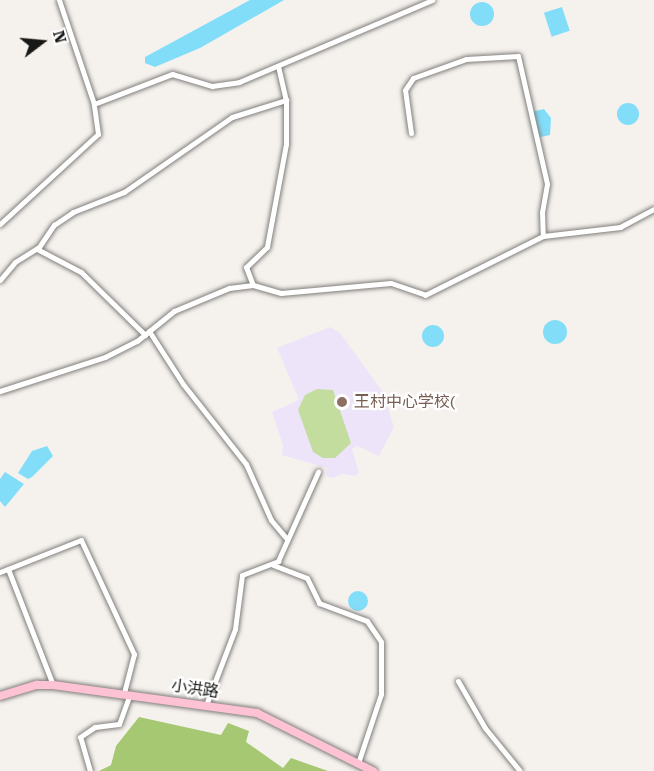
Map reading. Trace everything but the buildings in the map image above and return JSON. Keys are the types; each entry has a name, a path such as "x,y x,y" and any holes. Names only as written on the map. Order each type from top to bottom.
{"main road":[{"name":"小洪路","path":"0,696 37,685 53,685 206,705 274,718 373,771"}],"street":[{"path":"0,224 96,140 99,127 94,104 59,0"},
{"path":"94,104 166,75 182,74 220,86 278,66 432,0"},
{"path":"411,133 405,90 413,78 466,59 518,56 547,184 542,212 543,236"},
{"path":"253,285 246,270 267,247 286,144 286,100 278,66"},
{"path":"0,280 15,262 37,249 58,222 98,200 124,192 232,117 286,100"},
{"path":"0,391 105,357 147,333 174,311 229,288 253,285 281,293 397,283 425,295 543,236 620,227 654,209"},
{"path":"37,249 80,271 147,333 183,384 246,464 270,520 286,538"},
{"path":"206,705 235,629 242,575 273,565 278,561 286,538 318,472"},
{"path":"0,572 81,540 134,654 119,724 95,727 80,737 90,771"},
{"path":"273,565 307,579 321,605 367,621 381,642 381,694 358,763"},
{"path":"8,569 53,685"},
{"path":"458,681 485,728 520,771"}],"shaded area":[{"name":"王村中心学校(","path":"330,327 340,333 383,392 394,427 379,456 357,446 352,449 359,473 355,476 343,474 332,478 326,476 327,468 282,455 283,445 272,412 299,400 277,348"}],"green space":[{"path":"317,389 333,390 351,443 335,458 323,458 313,452 298,410 305,395"},
{"path":"139,717 221,735 228,723 249,731 246,742 283,768 291,758 328,771 99,771 111,765 116,746"}],"water":[{"path":"250,0 284,0 200,48 155,67 145,63 145,57"},
{"path":"482,2 491,5 494,14 491,23 482,26 473,23 470,14 473,5"},
{"path":"562,7 570,31 552,37 544,13"},
{"path":"624,103 632,103 639,110 639,118 632,125 624,125 617,118 617,110"},
{"path":"544,109 551,118 550,135 536,138 531,112"},
{"path":"550,320 560,320 567,327 567,337 560,344 550,344 543,337 543,327"},
{"path":"429,325 437,325 444,332 444,340 437,347 429,347 422,340 422,332"},
{"path":"47,446 53,456 32,477 28,479 18,473 32,451"},
{"path":"5,472 24,484 5,507 0,501 0,479"},
{"path":"358,591 365,594 368,601 365,608 358,611 351,608 348,601 351,594"}],"place":[{"name":"王村中心学校(","path":"342,402"}]}
